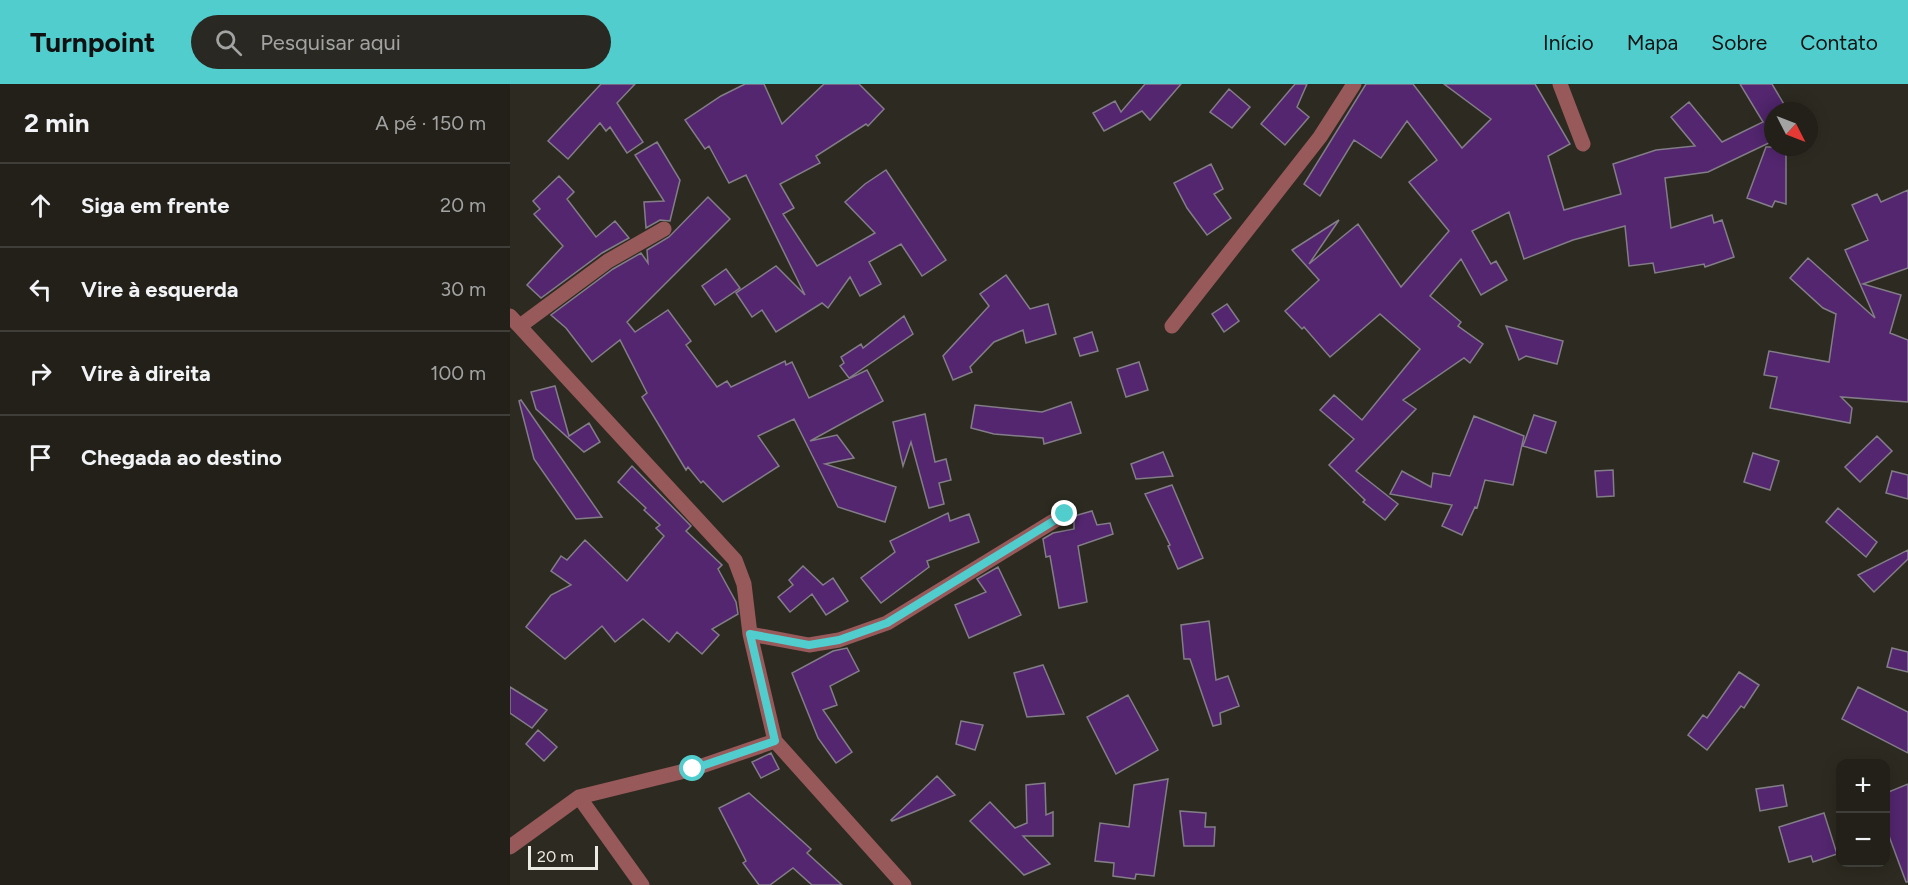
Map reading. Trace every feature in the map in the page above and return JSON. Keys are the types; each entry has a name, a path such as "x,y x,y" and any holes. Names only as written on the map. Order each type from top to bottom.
{"street":[{"path":"1172,326 1320,137 1354,84"},
{"path":"1560,84 1583,144"},
{"path":"664,229 608,261 515,321 735,560 744,584 750,634 775,741 904,885"},
{"path":"750,634 809,645 839,640 887,623 1065,514"},
{"path":"510,847 526,833 579,797 693,769 775,741"},
{"path":"579,797 642,885"}],"building":[{"path":"601,84 635,84 617,103 643,142 627,153 610,127 606,131 600,123 568,159 548,141"},
{"path":"745,84 764,84 782,124 824,84 859,84 884,109 868,126 866,124 816,156 820,163 780,184 794,208 783,214 817,266 875,233 845,202 865,184 886,170 946,260 922,276 901,244 869,262 881,284 860,296 850,277 828,308 822,303 776,332 762,310 752,317 736,293 776,266 805,295 746,175 729,183 709,146 705,149 685,120 721,96"},
{"path":"1145,84 1181,84 1150,120 1142,111 1104,131 1093,113 1115,101 1121,112"},
{"path":"1295,84 1307,84 1297,107 1309,117 1285,145 1261,124"},
{"path":"1366,84 1413,84 1462,148 1491,119 1444,84 1535,84 1570,144 1548,156 1564,210 1621,194 1613,164 1656,150 1695,146 1671,117 1689,102 1722,142 1763,122 1740,84 1772,84 1783,102 1764,102 1764,145 1708,172 1665,178 1671,228 1712,215 1714,223 1722,220 1734,257 1705,267 1704,264 1655,273 1653,263 1629,266 1625,226 1573,240 1524,259 1509,212 1472,231 1491,264 1496,261 1507,280 1481,295 1461,259 1430,296 1461,322 1458,326 1483,344 1470,363 1464,358 1403,400 1416,409 1356,471 1398,504 1385,520 1363,502 1365,500 1329,465 1354,439 1320,410 1334,395 1362,420 1420,349 1380,314 1330,357 1304,327 1302,329 1285,311 1319,280 1292,250 1339,220 1309,264 1358,224 1401,287 1449,231 1409,182 1437,160 1407,121 1381,158 1354,140 1320,196 1304,184"},
{"path":"1229,89 1250,107 1232,128 1210,112"},
{"path":"657,142 680,180 670,221 660,220 646,228 644,202 664,201 635,155"},
{"path":"1764,152 1764,156 1786,156 1786,204 1775,201 1772,207 1747,198"},
{"path":"1211,164 1223,189 1214,194 1231,218 1207,235 1187,208 1174,183"},
{"path":"559,176 574,192 567,199 596,237 615,221 629,238 602,253 541,298 527,285 563,246 534,214 540,209 533,201"},
{"path":"1908,190 1908,268 1863,284 1901,295 1890,333 1908,340 1908,402 1841,397 1852,408 1850,423 1770,408 1777,377 1764,375 1769,351 1829,362 1836,314 1823,308 1790,278 1808,258 1875,318 1845,250 1868,240 1852,205 1877,194 1881,202"},
{"path":"708,197 730,219 627,322 635,332 668,310 691,341 686,345 717,387 727,381 731,387 785,361 786,365 792,362 809,398 867,370 883,401 810,441 837,435 854,458 825,464 896,487 885,522 838,507 794,419 758,436 779,466 723,502 703,481 701,483 688,467 686,470 642,397 647,393 620,340 592,362 566,328 551,315 613,269 641,253 648,263 647,250 669,237"},
{"path":"726,269 740,288 715,305 702,286"},
{"path":"1006,275 1030,309 1048,304 1056,334 1026,343 1023,330 994,342 970,367 972,372 953,380 943,356 989,306 980,294"},
{"path":"1227,304 1239,321 1224,332 1212,314"},
{"path":"904,316 913,334 849,378 840,366 844,363 841,357 861,344 863,348"},
{"path":"1506,326 1563,341 1557,364 1526,356 1519,360"},
{"path":"1092,332 1098,351 1080,356 1074,338"},
{"path":"1139,362 1148,390 1126,397 1117,369"},
{"path":"555,386 569,436 589,423 600,442 584,452 536,409 531,392"},
{"path":"521,400 602,517 576,519 534,459 519,401"},
{"path":"1071,402 1081,433 1044,444 1043,438 994,434 971,428 975,405 1042,412"},
{"path":"925,414 935,462 946,459 951,480 939,483 944,504 929,508 911,442 903,466 893,422"},
{"path":"1534,415 1556,422 1546,453 1523,446"},
{"path":"1474,416 1524,436 1513,485 1485,480 1477,508 1475,507 1462,535 1442,526 1452,505 1390,494 1402,471 1431,487 1433,473 1450,476"},
{"path":"1877,436 1892,451 1860,482 1845,467"},
{"path":"1163,452 1173,476 1136,479 1131,464"},
{"path":"1753,453 1779,461 1770,490 1744,482"},
{"path":"632,466 691,526 686,531 722,565 718,569 736,602 738,614 712,629 719,635 702,654 677,632 669,642 643,619 615,642 602,626 565,659 526,627 551,595 571,585 551,571 561,556 567,560 585,540 627,581 664,536 656,528 660,525 644,510 646,508 618,482"},
{"path":"1613,470 1614,496 1597,497 1595,471"},
{"path":"1892,471 1908,475 1908,499 1886,493"},
{"path":"1172,485 1203,558 1178,569 1168,546 1170,545 1145,494"},
{"path":"1838,508 1877,542 1866,557 1826,522"},
{"path":"1092,511 1097,525 1110,523 1113,534 1078,546 1087,602 1059,608 1050,556 1046,557 1043,539 1053,533 1074,529 1074,516"},
{"path":"948,513 950,521 969,514 979,542 927,561 929,567 881,603 861,578 895,552 890,541"},
{"path":"1908,550 1908,559 1874,592 1858,575"},
{"path":"803,566 823,585 833,578 848,601 826,615 812,594 790,612 778,597 793,585 789,580"},
{"path":"998,567 1021,615 969,638 955,605 986,592 977,579"},
{"path":"1209,621 1216,680 1228,676 1239,706 1220,713 1221,724 1213,726 1190,659 1184,659 1181,625"},
{"path":"847,648 859,671 830,686 837,705 823,710 852,752 836,763 818,738 792,673 833,651"},
{"path":"1892,648 1908,652 1908,672 1887,667"},
{"path":"1043,665 1064,714 1027,717 1014,673"},
{"path":"1739,672 1759,685 1744,708 1741,706 1707,750 1688,735 1703,715 1707,718"},
{"path":"510,687 547,710 532,728 510,713"},
{"path":"1858,687 1908,712 1908,753 1842,719"},
{"path":"1128,695 1158,750 1116,774 1087,717"},
{"path":"961,721 983,725 975,750 956,744"},
{"path":"538,730 557,747 544,761 526,744"},
{"path":"771,753 779,769 761,778 752,762"},
{"path":"937,776 955,795 891,820"},
{"path":"1168,779 1154,876 1136,874 1135,879 1113,876 1114,863 1095,861 1100,823 1129,827 1134,785"},
{"path":"1045,783 1046,815 1053,812 1053,836 1023,836 1050,864 1024,875 970,821 990,802 1015,828 1027,823 1026,785"},
{"path":"1908,784 1908,882 1906,882 1890,839 1890,791"},
{"path":"1783,785 1787,806 1760,811 1756,789"},
{"path":"749,793 811,849 807,853 842,885 812,885 793,868 770,885 759,885 743,863 746,861 719,808"},
{"path":"1180,811 1206,813 1205,827 1215,827 1214,846 1184,846"},
{"path":"1824,813 1836,854 1813,862 1811,856 1789,862 1779,827"}],"route":[{"path":"693,769 775,741 750,634 809,645 839,640 887,623 1065,514"}]}
